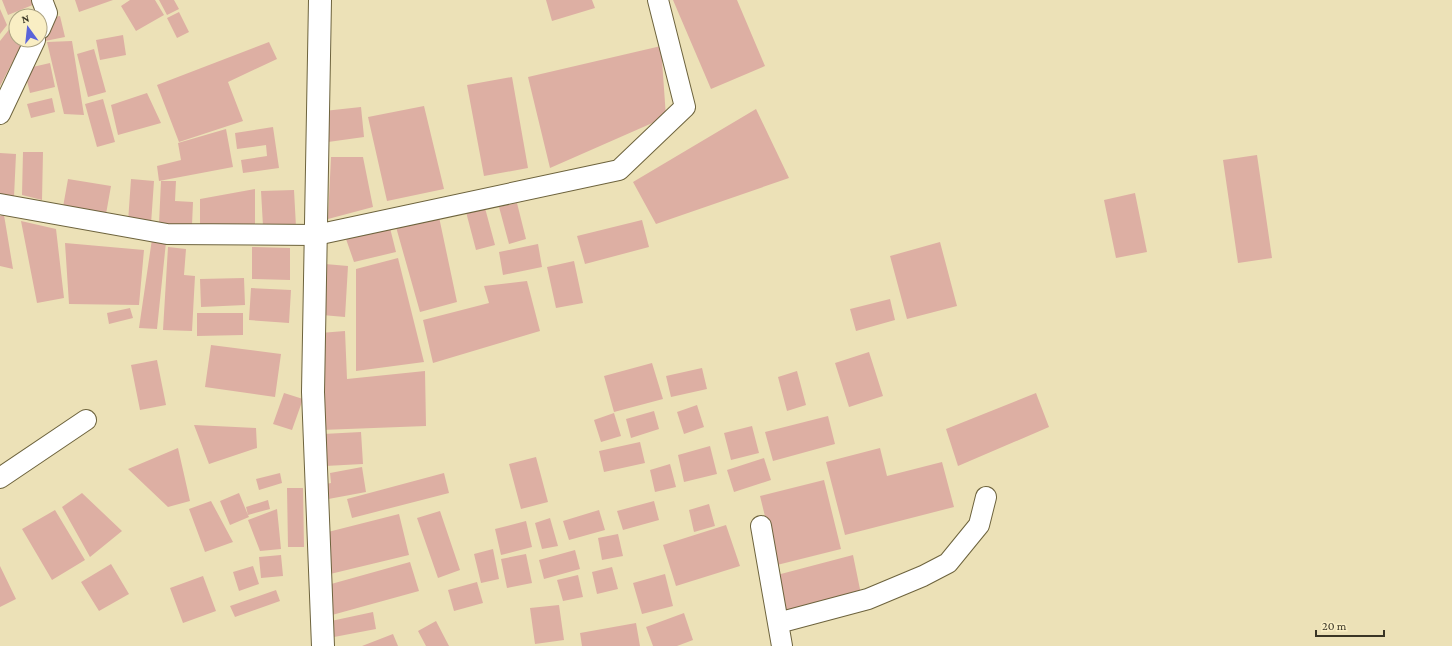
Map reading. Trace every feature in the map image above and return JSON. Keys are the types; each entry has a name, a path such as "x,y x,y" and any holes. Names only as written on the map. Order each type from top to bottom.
{"street":[{"path":"320,0 313,392 323,646"},
{"path":"0,204 167,234 316,235 619,170 685,108 658,0"},
{"path":"0,114 31,48"},
{"path":"0,478 86,420"},
{"path":"778,623 868,599 923,576 948,563 979,525 986,497"},
{"path":"761,526 782,646"}],"building":[{"path":"2,0 39,0 40,2 25,8 8,8 8,15"},
{"path":"75,0 113,0 79,12"},
{"path":"130,0 155,0 164,15 136,31 121,6"},
{"path":"159,0 174,0 179,9 167,15"},
{"path":"546,0 592,0 595,8 552,21"},
{"path":"673,0 737,0 765,66 711,89"},
{"path":"0,9 7,25 0,34"},
{"path":"179,12 189,32 177,38 167,18"},
{"path":"60,16 65,37 48,40 48,18"},
{"path":"8,31 8,48 20,48 0,86 0,41"},
{"path":"123,35 126,55 100,60 96,40"},
{"path":"72,41 84,115 64,114 48,42"},
{"path":"269,42 277,59 228,82 243,121 179,142 157,85"},
{"path":"661,46 666,117 550,168 528,77"},
{"path":"94,49 106,92 88,97 77,54"},
{"path":"50,63 55,87 30,93 24,69"},
{"path":"512,77 528,168 484,176 467,85"},
{"path":"147,93 161,123 118,135 111,105"},
{"path":"52,98 55,112 31,118 27,104"},
{"path":"103,99 115,142 97,147 85,104"},
{"path":"424,106 444,189 387,201 368,117"},
{"path":"361,107 364,137 328,142 324,111"},
{"path":"756,109 789,178 656,224 633,182"},
{"path":"273,127 279,168 243,173 241,160 267,156 266,145 237,149 235,133"},
{"path":"226,129 233,167 159,181 157,166 181,160 178,143"},
{"path":"23,152 43,152 42,200 22,195"},
{"path":"0,153 16,154 14,197 0,197"},
{"path":"1257,155 1272,258 1238,263 1223,160"},
{"path":"331,157 363,157 373,207 328,219"},
{"path":"68,179 111,186 106,214 63,207"},
{"path":"131,179 154,181 151,224 128,222"},
{"path":"161,181 176,181 175,201 193,202 192,225 159,224"},
{"path":"255,189 255,228 200,225 200,199"},
{"path":"294,190 296,227 263,226 261,191"},
{"path":"1135,193 1147,252 1116,258 1104,200"},
{"path":"517,203 526,239 509,244 499,207"},
{"path":"485,208 495,245 476,250 466,212"},
{"path":"4,215 13,269 0,266 0,216"},
{"path":"439,217 457,302 420,312 396,227"},
{"path":"642,220 649,247 585,264 577,236"},
{"path":"21,221 56,229 64,298 37,303"},
{"path":"390,228 396,252 354,262 346,239"},
{"path":"152,239 166,242 157,329 139,328"},
{"path":"940,242 957,306 907,319 890,256"},
{"path":"65,243 144,250 139,305 69,304"},
{"path":"538,244 542,267 503,275 499,252"},
{"path":"168,247 186,249 184,275 195,276 192,331 163,330"},
{"path":"252,247 290,248 290,280 252,279"},
{"path":"398,258 424,362 356,371 356,269"},
{"path":"574,261 583,303 556,308 547,267"},
{"path":"325,264 348,266 345,317 322,315"},
{"path":"244,278 245,305 201,307 200,279"},
{"path":"527,281 540,331 433,363 423,320 489,303 484,286"},
{"path":"251,288 291,290 289,323 249,320"},
{"path":"890,299 895,320 856,331 850,309"},
{"path":"130,308 133,318 109,324 107,313"},
{"path":"197,313 243,313 243,335 197,336"},
{"path":"345,331 347,379 425,371 426,426 321,430 320,333"},
{"path":"211,345 281,354 275,397 205,387"},
{"path":"869,352 883,396 849,407 835,363"},
{"path":"157,360 166,405 140,410 131,365"},
{"path":"652,363 663,399 614,412 604,376"},
{"path":"702,368 707,389 671,397 666,376"},
{"path":"797,371 806,405 787,411 778,377"},
{"path":"284,393 303,399 292,430 273,424"},
{"path":"1036,393 1049,427 958,466 946,429"},
{"path":"697,405 704,427 684,434 677,412"},
{"path":"654,411 659,429 631,438 626,419"},
{"path":"614,413 621,436 601,442 594,420"},
{"path":"828,416 835,444 773,461 765,432"},
{"path":"194,425 256,428 257,448 209,464"},
{"path":"752,426 759,453 731,460 724,433"},
{"path":"361,432 363,464 325,466 323,434"},
{"path":"640,442 645,463 604,472 599,451"},
{"path":"710,446 717,474 684,482 678,455"},
{"path":"178,448 190,501 168,507 128,469"},
{"path":"880,448 887,476 942,462 954,507 845,535 826,462"},
{"path":"536,457 548,502 521,509 509,464"},
{"path":"764,458 771,480 734,492 727,470"},
{"path":"670,464 676,487 655,492 650,470"},
{"path":"362,467 366,492 323,500 321,485 331,483 330,473"},
{"path":"280,473 282,483 259,490 256,479"},
{"path":"444,473 449,493 352,518 347,499"},
{"path":"824,480 841,549 777,565 760,496"},
{"path":"287,488 303,488 304,547 288,547"},
{"path":"82,493 122,531 90,557 62,507"},
{"path":"239,493 249,517 230,525 220,501"},
{"path":"268,500 270,509 248,515 246,507"},
{"path":"211,501 233,542 205,552 189,509"},
{"path":"654,501 659,520 623,530 617,511"},
{"path":"709,504 715,526 694,532 689,510"},
{"path":"277,509 281,549 260,551 248,520"},
{"path":"55,510 85,560 52,580 22,529"},
{"path":"599,510 605,530 569,540 563,521"},
{"path":"440,511 460,570 438,578 417,518"},
{"path":"399,514 409,555 326,575 328,532"},
{"path":"550,518 558,546 542,549 535,523"},
{"path":"526,521 532,547 501,555 495,529"},
{"path":"726,525 740,566 676,586 663,545"},
{"path":"618,534 623,556 602,560 598,538"},
{"path":"493,549 499,579 481,583 474,554"},
{"path":"575,550 580,569 544,579 539,560"},
{"path":"526,554 532,583 507,588 501,559"},
{"path":"281,555 283,576 261,578 259,557"},
{"path":"853,555 862,599 787,619 777,575"},
{"path":"410,562 419,591 332,615 324,586"},
{"path":"111,564 129,594 99,611 81,582"},
{"path":"0,566 16,599 0,607"},
{"path":"253,566 259,584 239,591 233,572"},
{"path":"612,567 618,589 597,594 592,572"},
{"path":"665,574 673,606 642,614 633,583"},
{"path":"578,575 583,597 563,601 557,580"},
{"path":"203,576 216,611 183,623 170,588"},
{"path":"477,582 483,603 454,611 448,590"},
{"path":"276,590 280,601 235,617 230,606"},
{"path":"559,605 564,640 535,644 530,608"},
{"path":"373,612 376,629 334,637 331,621"},
{"path":"684,613 693,640 677,646 653,646 646,627"},
{"path":"436,621 449,646 426,646 418,631"},
{"path":"636,623 640,646 582,646 580,633"},
{"path":"393,634 398,646 362,646"}]}
